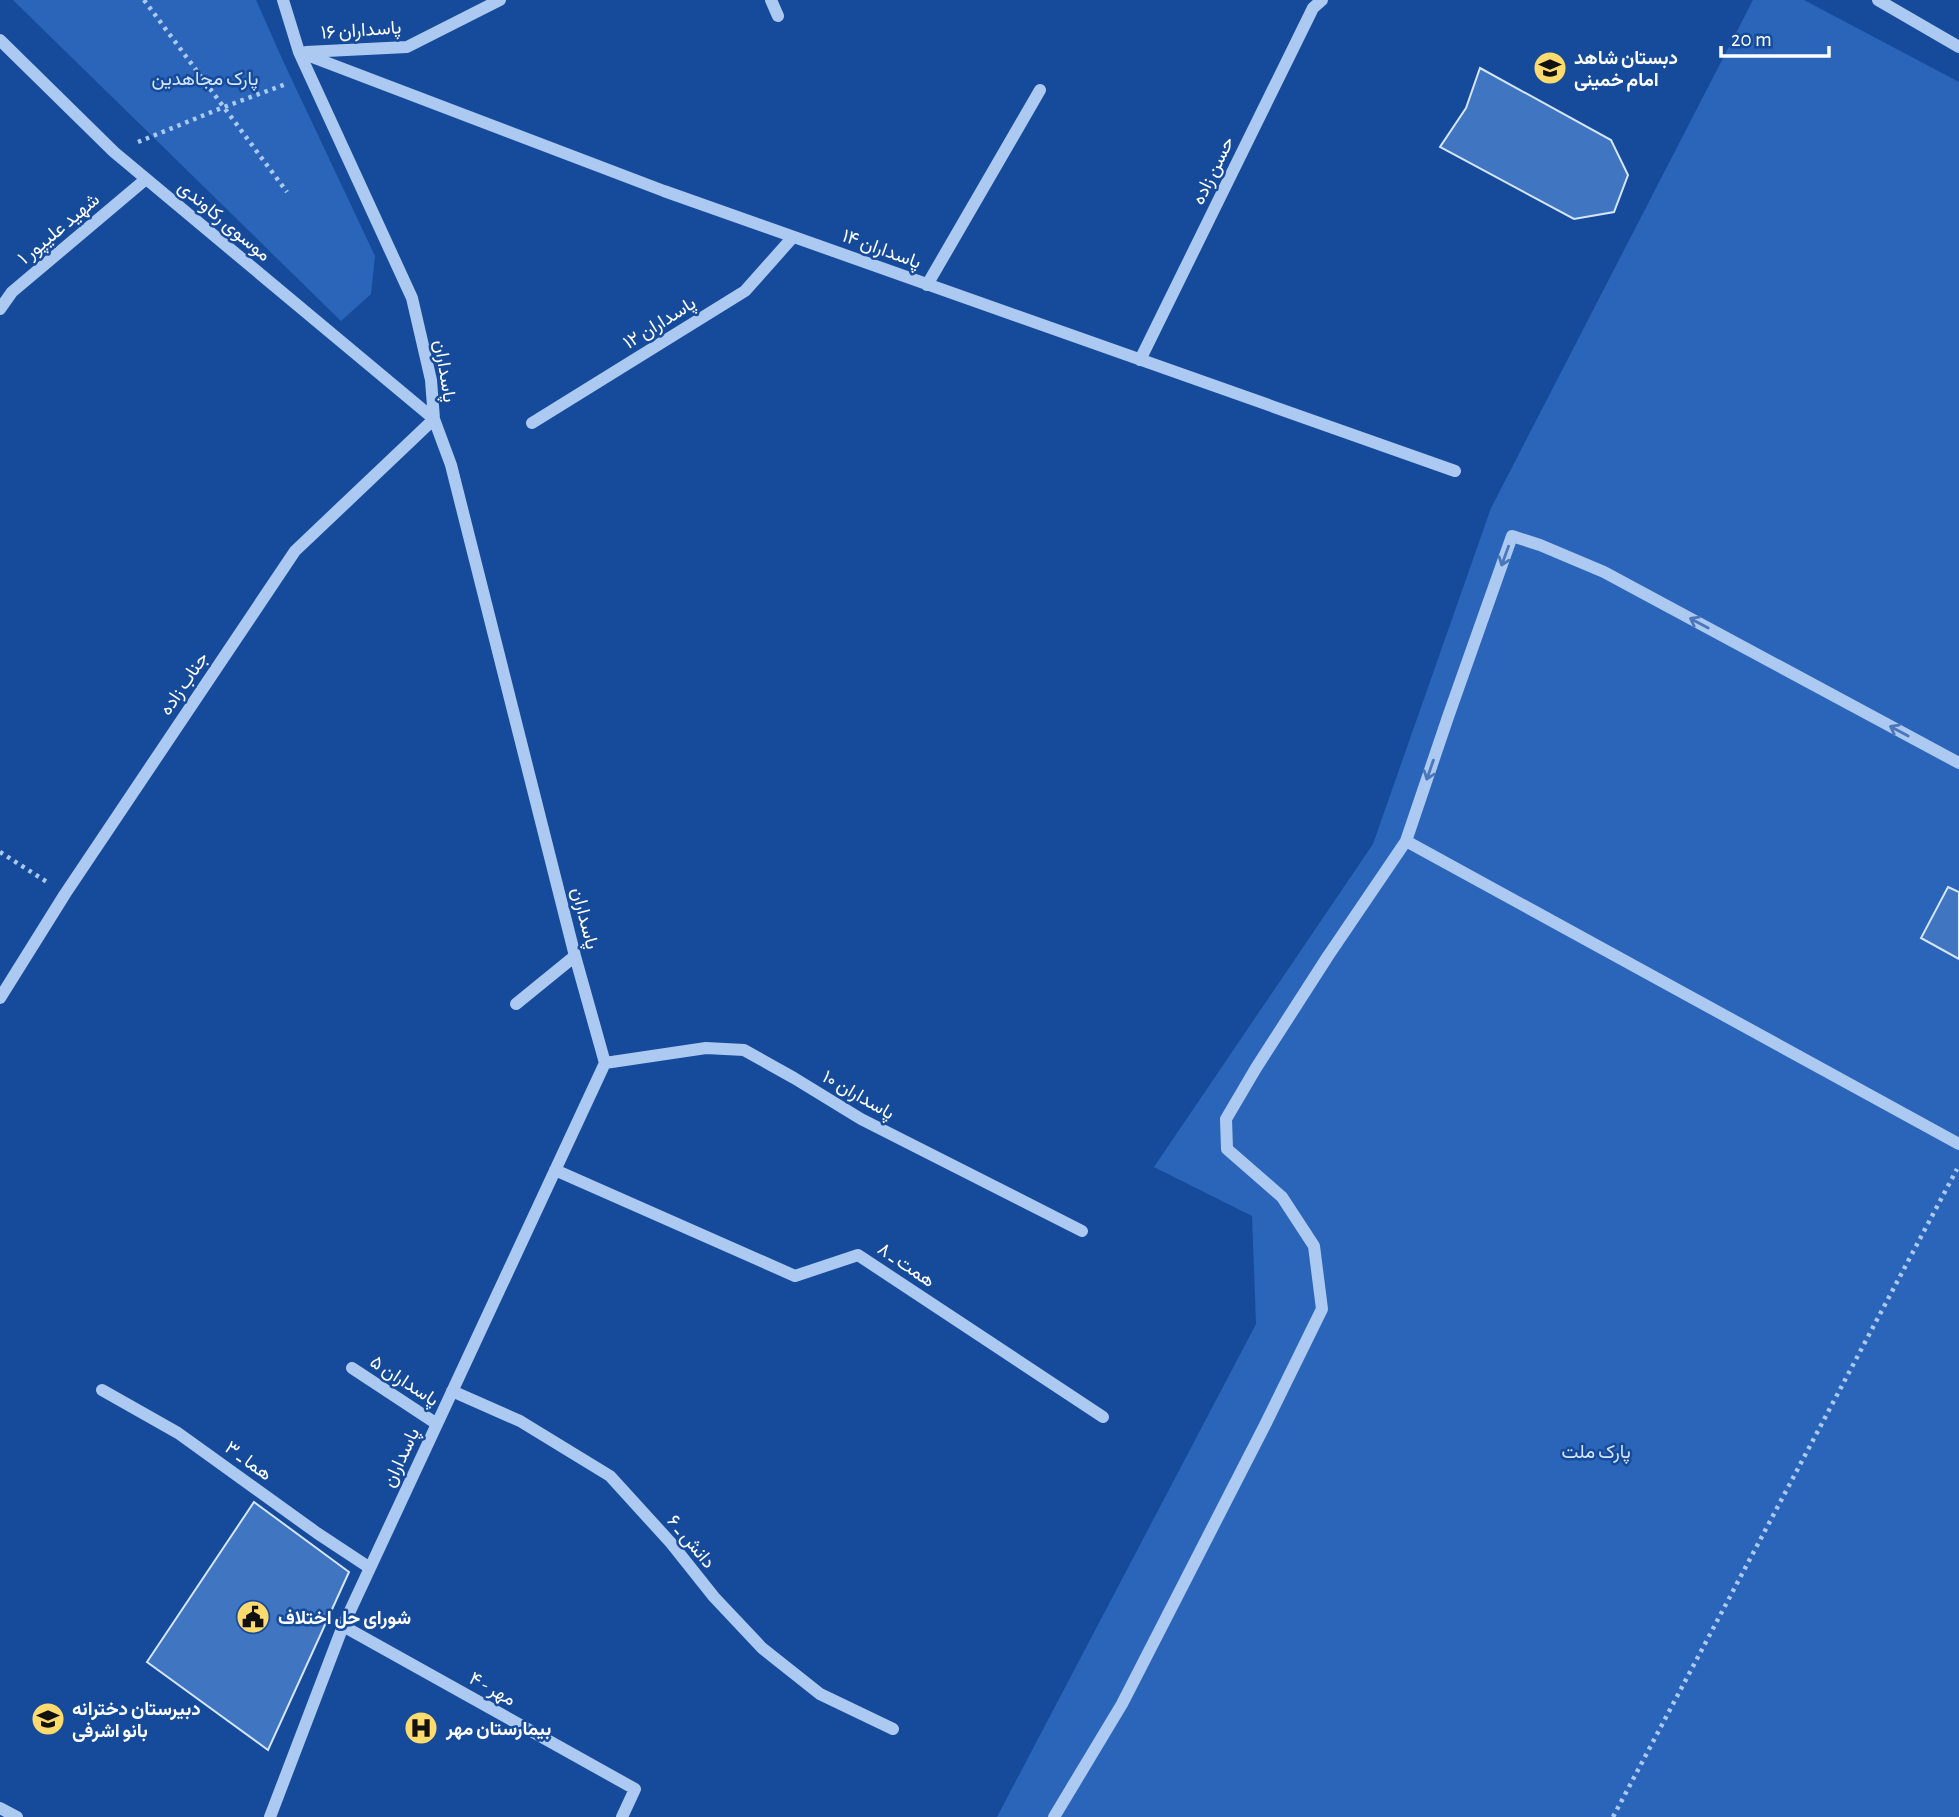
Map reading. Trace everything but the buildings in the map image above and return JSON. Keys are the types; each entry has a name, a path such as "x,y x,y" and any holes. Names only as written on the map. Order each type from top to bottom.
{"street":[{"name":"پاسداران","path":"270,1817 343,1626 605,1063 575,956 451,465 434,419 431,380 412,298 299,52 283,0"},
{"name":"پاسداران ۱۶","path":"299,52 407,47 500,0"},
{"path":"771,0 778,16"},
{"name":"حسن زاده","path":"1140,360 1313,8 1322,0"},
{"path":"1878,0 1959,47"},
{"name":"موسوی رکاوندی","path":"0,40 114,152 434,419"},
{"name":"پاسداران ۱۴","path":"299,52 664,191 1455,471"},
{"path":"927,285 1040,90"},
{"name":"شهید علیپور ۱","path":"0,309 12,292 146,179"},
{"name":"پاسداران ۱۲","path":"532,423 745,291 793,237"},
{"name":"جناب زاده","path":"0,998 65,894 295,551 434,419"},
{"path":"1054,1817 1122,1704 1322,1309 1314,1246 1282,1197 1227,1149 1226,1119 1328,956 1406,841 1513,536 1604,572 1959,764"},
{"path":"1406,841 1959,1144"},
{"path":"516,1004 575,956"},
{"name":"پاسداران ۱۰","path":"605,1063 706,1048 744,1050 861,1119 1082,1231"},
{"name":"همت ـ ۸","path":"555,1170 795,1276 858,1255 1103,1417"},
{"name":"پاسداران ۵","path":"352,1368 437,1424"},
{"name":"هما ـ ۳","path":"102,1390 178,1433 370,1568"},
{"name":"دانش ـ ۶","path":"452,1391 520,1421 610,1476 671,1543 714,1597 762,1648 820,1694 893,1728"},
{"name":"مهر - ۴","path":"343,1626 635,1789 622,1817"},
{"path":"0,1808 17,1817"}],"path":[{"path":"144,0 287,192"},
{"path":"114,152 310,75"},
{"path":"0,852 65,894"},
{"path":"1613,1817 1959,1165"}],"green space":[{"name":"پارک مجاهدین","path":"13,0 256,0 375,256 371,294 341,321"},
{"name":"پارک ملت","path":"1753,0 1804,0 1959,82 1959,1817 997,1817 1256,1324 1252,1216 1154,1167 1373,844 1491,508"}],"place":[{"name":"دبستان شاهد امام خمینی","path":"1550,68"},
{"name":"شورای حل اختلاف","path":"253,1617"},
{"name":"دبیرستان دخترانه بانو اشرفی","path":"48,1719"},
{"name":"بیمارستان مهر","path":"421,1728"}]}
